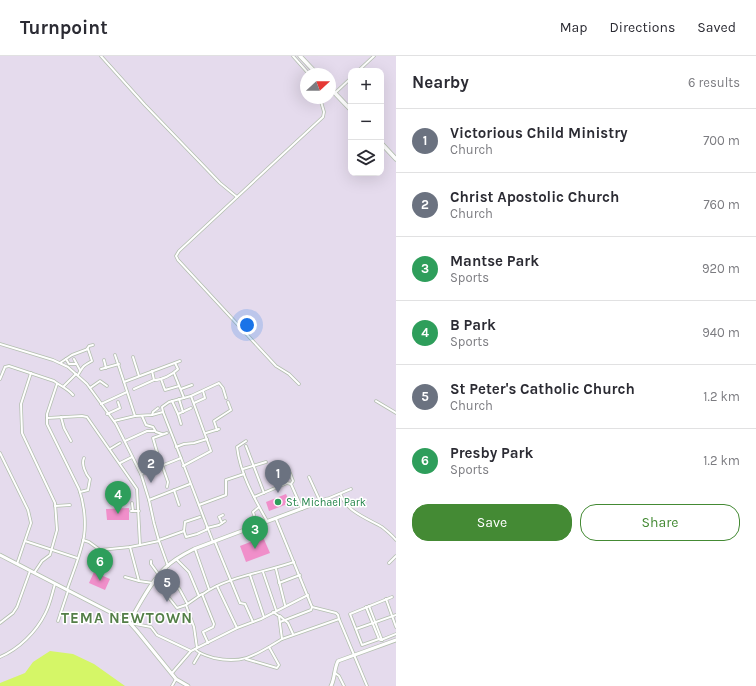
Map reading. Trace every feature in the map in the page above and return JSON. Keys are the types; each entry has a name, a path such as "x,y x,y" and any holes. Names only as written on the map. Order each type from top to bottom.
{"main road":[{"path":"300,56 311,68"},
{"path":"336,94 348,107"},
{"path":"384,146 396,159"}],"street":[{"path":"101,56 145,105 220,183 237,197"},
{"path":"293,56 304,68"},
{"path":"361,68 374,56"},
{"path":"336,87 348,80"},
{"path":"299,384 289,374 276,366 177,259 176,256 179,251 323,117 324,112 322,104"},
{"path":"0,344 33,353 68,367 90,389 107,414 114,421 141,474 166,567 180,590 186,604 194,627 196,648 200,653 223,660 232,661 245,659 269,647 282,638 339,619"},
{"path":"60,364 66,359 93,345"},
{"path":"64,386 77,375 84,364 92,361 87,349"},
{"path":"115,355 135,416"},
{"path":"133,358 139,376"},
{"path":"66,359 69,364 76,364"},
{"path":"74,359 80,370"},
{"path":"104,360 106,368"},
{"path":"124,382 180,361"},
{"path":"134,389 174,373 178,369 175,363"},
{"path":"101,369 118,364"},
{"path":"0,379 6,366 9,366 54,380 57,384 64,386 73,395"},
{"path":"152,371 154,380"},
{"path":"31,373 20,404 22,437 53,499 57,534 50,555 42,561 34,573"},
{"path":"174,373 184,398"},
{"path":"161,379 165,390 179,386"},
{"path":"90,389 100,381 107,386"},
{"path":"226,398 223,388 219,383 191,396 172,401 162,408 198,505 240,603 245,604 253,622"},
{"path":"57,384 48,411 48,426 80,492 84,518 83,540 58,620"},
{"path":"180,389 192,385"},
{"path":"194,403 205,398 203,391"},
{"path":"101,404 128,392"},
{"path":"183,466 210,452 206,434 191,396"},
{"path":"179,399 183,412"},
{"path":"172,401 181,424"},
{"path":"376,401 396,413"},
{"path":"107,414 120,408 118,402"},
{"path":"206,434 218,429 214,421 231,410 228,402"},
{"path":"152,415 158,408"},
{"path":"178,414 191,408"},
{"path":"114,421 163,412"},
{"path":"142,416 145,424 154,428 155,431"},
{"path":"61,417 64,428 71,441"},
{"path":"47,418 87,417 137,488 140,545"},
{"path":"125,441 147,431 155,431 162,434"},
{"path":"167,432 153,438 168,482 167,486"},
{"path":"176,447 207,439"},
{"path":"246,441 237,447 244,474 267,522"},
{"path":"110,449 120,444"},
{"path":"246,446 264,493"},
{"path":"0,453 30,515 31,523 17,564"},
{"path":"120,463 132,457"},
{"path":"80,492 88,490 90,479 87,476 82,463 84,458"},
{"path":"141,474 180,458"},
{"path":"243,469 266,462"},
{"path":"288,468 293,481 291,484 302,509"},
{"path":"198,505 226,495 226,480 244,474"},
{"path":"309,477 320,502"},
{"path":"254,497 287,483 291,484"},
{"path":"149,500 190,484"},
{"path":"174,490 179,505"},
{"path":"129,622 153,583 166,567 176,559 194,549 351,490"},
{"path":"341,495 341,497 352,509 383,528 396,540"},
{"path":"132,503 132,511 139,511"},
{"path":"55,506 70,506"},
{"path":"254,515 253,512 259,508"},
{"path":"222,523 219,517 223,515"},
{"path":"200,517 185,522 184,531 186,537 225,522"},
{"path":"276,519 308,594 312,607"},
{"path":"83,540 89,542 100,550 130,548 159,541 184,531"},
{"path":"25,541 78,558"},
{"path":"130,548 139,581"},
{"path":"194,549 209,589"},
{"path":"0,555 129,622 151,627 157,635 191,651"},
{"path":"389,563 396,556"},
{"path":"176,559 189,572 199,596"},
{"path":"151,561 151,564 159,575"},
{"path":"162,589 177,608 209,589 250,575 276,569 294,562"},
{"path":"276,569 285,605"},
{"path":"0,623 13,613 17,607 30,571"},
{"path":"263,572 274,611 286,620 293,634"},
{"path":"250,575 264,617"},
{"path":"279,583 300,575"},
{"path":"125,577 153,583"},
{"path":"0,657 7,654 29,637 45,616 56,584"},
{"path":"217,586 236,628"},
{"path":"202,594 214,626 203,632 208,643"},
{"path":"172,674 191,651 196,648 236,628 264,617 308,594"},
{"path":"392,597 350,614 362,645 396,634"},
{"path":"386,599 396,627"},
{"path":"368,606 382,645"},
{"path":"312,607 336,613 339,616 367,686"},
{"path":"280,622 311,610 312,607"},
{"path":"356,629 396,614"},
{"path":"279,616 282,638"},
{"path":"129,622 176,679 188,686"},
{"path":"331,686 338,661 396,640"},
{"path":"245,659 277,668 279,665 269,647"},
{"path":"194,663 200,653"},
{"path":"335,673 339,676 344,686"},
{"path":"172,686 176,679"}],"shaded area":[{"name":"St. Michael Park","path":"286,494 290,503 269,511 266,502"},
{"path":"129,508 129,520 107,520 106,509"},
{"path":"263,537 270,553 246,562 240,546"},
{"path":"94,572 110,579 105,590 89,583"},
{"path":"50,651 73,654 94,664 125,686 0,686 0,683 25,673 33,662"}],"place":[{"name":"Christ Apostolic Church","path":"151,483"},
{"name":"Victorious Child Ministry","path":"278,493"},
{"name":"St. Michael Park","path":"278,502"},
{"name":"B Park","path":"118,514"},
{"name":"Mantse Park","path":"255,549"},
{"name":"Presby Park","path":"100,581"},
{"name":"St Peter's Catholic Church","path":"167,602"}],"district":[{"name":"TEMA NEWTOWN","path":"127,618"}]}
